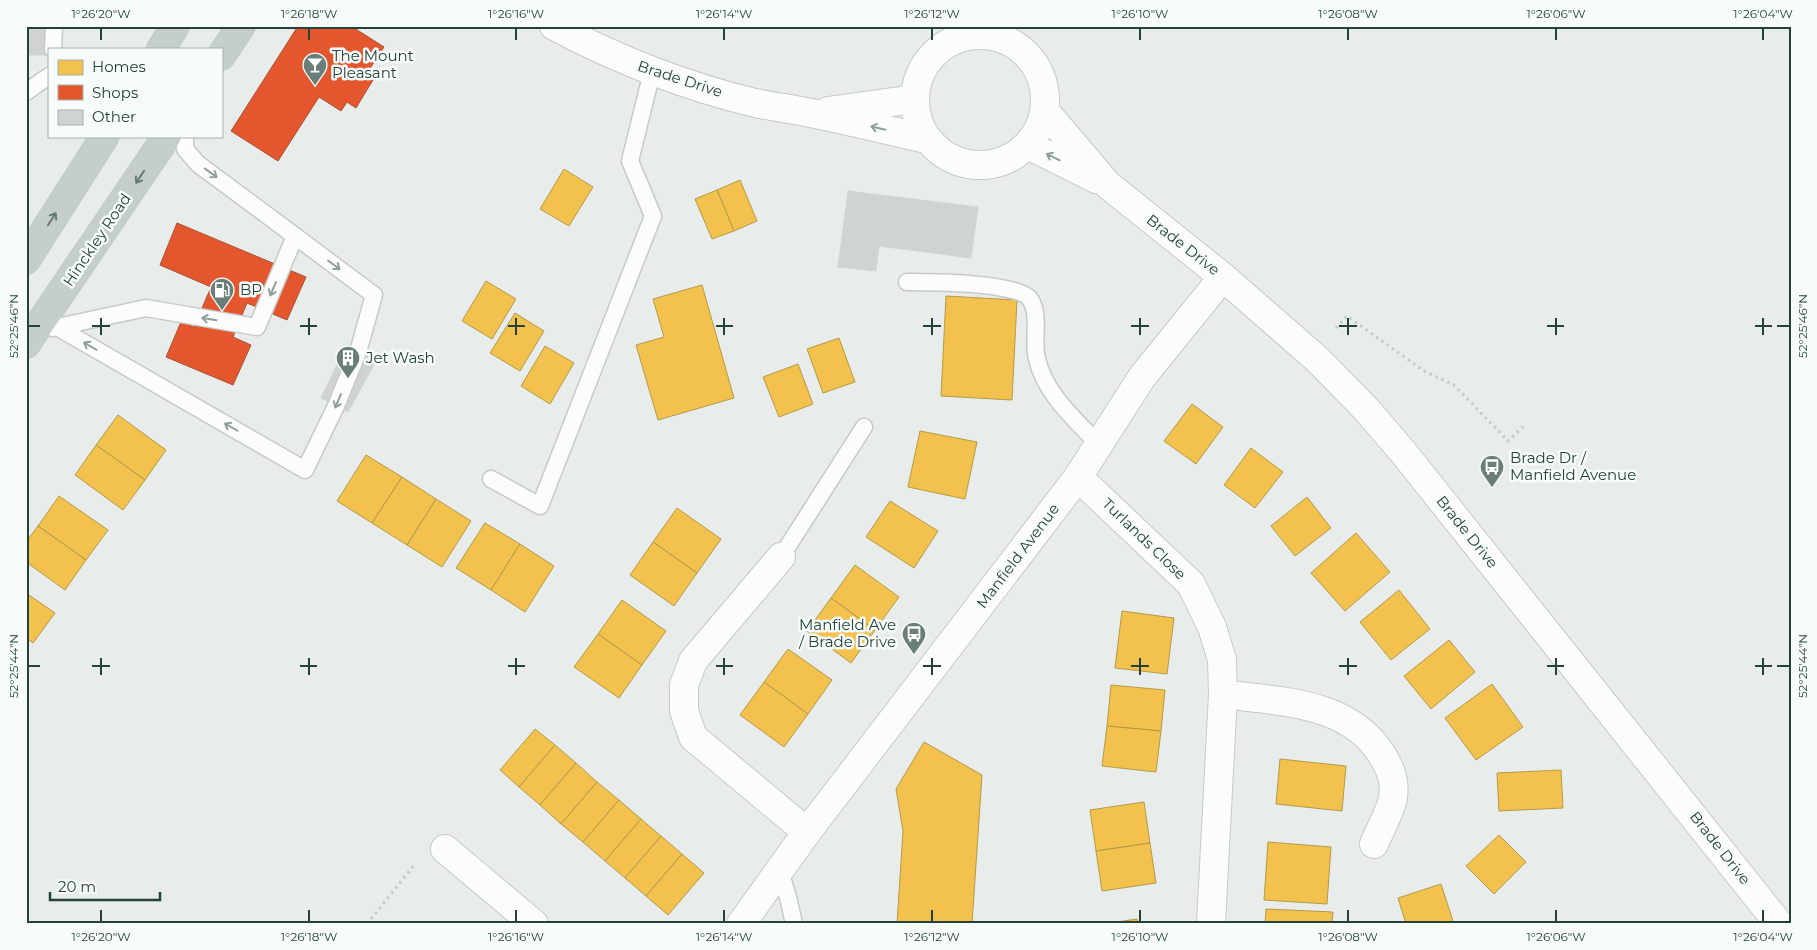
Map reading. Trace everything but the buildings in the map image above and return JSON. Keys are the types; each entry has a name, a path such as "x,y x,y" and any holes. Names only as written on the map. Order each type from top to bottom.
{"highway":[{"path":"162,48 176,26"},
{"path":"222,54 241,26"},
{"path":"26,260 104,138"},
{"name":"Hinckley Road","path":"40,334 166,138"}],"street":[{"name":"Brade Drive","path":"554,26 595,48 652,72 756,103 812,113 926,139"},
{"path":"986,31 1012,43 1030,58 1037,67 1045,89 1045,111 1039,130 1028,145 1003,162 980,166 963,164 942,155 926,139 916,118 914,99 921,71 940,48 960,38 986,31"},
{"name":"Brade Drive","path":"812,113 914,99"},
{"name":"Brade Drive","path":"1045,111 1108,185 1223,276 1317,358 1366,409 1403,452 1779,924"},
{"name":"Brade Drive","path":"1028,145 1108,185"},
{"name":"Manfield Avenue","path":"741,924 807,832 1078,477 1142,377 1223,276"},
{"name":"Turlands Close","path":"1078,477 1190,584 1212,627 1222,660 1223,694 1211,924"},
{"path":"781,557 693,662 684,685 684,711 693,737 807,832"},
{"path":"1223,694 1307,705 1346,720 1376,745 1393,774 1393,799 1374,844"},
{"path":"445,849 534,924"}],"lane":[{"path":"53,48 54,26"},
{"path":"491,479 540,506 653,216 630,162 652,72"},
{"path":"26,92 48,77"},
{"path":"40,334 305,470 336,406 358,352 374,295 198,164 185,149 185,138"},
{"path":"40,334 146,308 257,327 295,236"},
{"path":"907,282 956,283 982,286 1017,291 1029,298 1035,314 1036,358 1047,386 1059,403 1098,444"},
{"path":"781,557 864,427"},
{"path":"780,870 790,901 794,924"}],"path":[{"path":"1336,328 1347,316 1424,371 1454,386 1508,440 1525,425"},
{"path":"367,924 416,863 445,849"}],"place":[{"name":"The Mount Pleasant","path":"315,86"},
{"name":"BP","path":"222,311"},
{"name":"Jet Wash","path":"348,379"},
{"name":"Brade Dr / Manfield Avenue","path":"1492,488"},
{"name":"Manfield Ave / Brade Drive","path":"914,655"}]}
